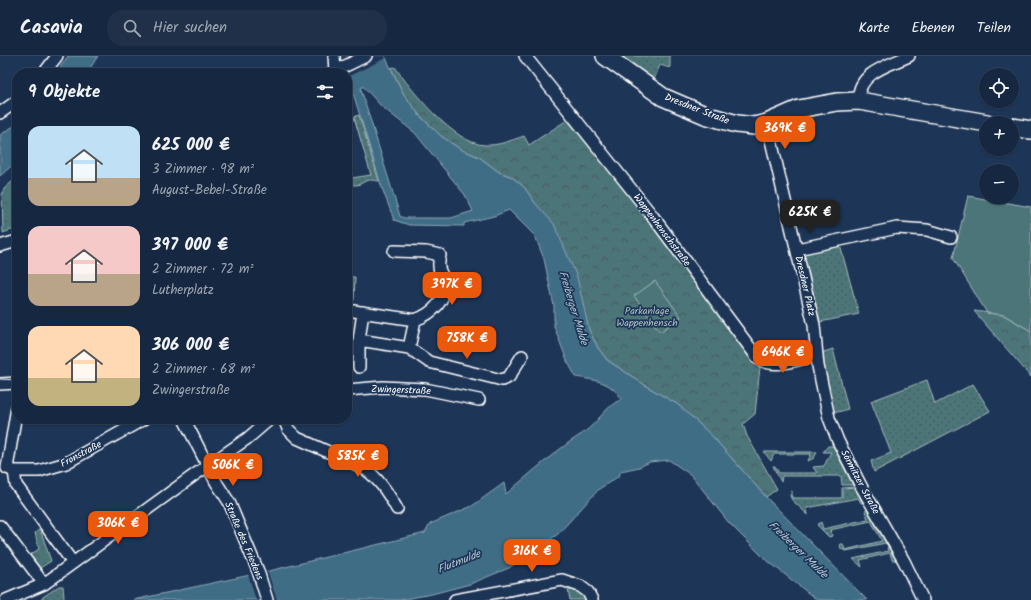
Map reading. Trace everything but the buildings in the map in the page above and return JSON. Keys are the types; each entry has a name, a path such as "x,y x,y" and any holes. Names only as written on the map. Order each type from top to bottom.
{"main road":[{"name":"Dresdner Straße","path":"605,56 647,88 679,105 737,124 754,126 767,123 799,109 837,102 859,101 979,122"},
{"path":"1019,128 1031,130"}],"street":[{"path":"48,68 57,56"},
{"path":"334,56 336,68"},
{"path":"340,68 366,56"},
{"name":"Wappenhenschstraße","path":"525,56 651,214 757,357 763,362 771,364 817,356"},
{"path":"859,101 859,91 869,76 878,69 910,56"},
{"path":"0,113 12,105"},
{"name":"Dresdner Platz","path":"767,123 814,325 817,356"},
{"path":"797,249 896,228 927,230 951,237"},
{"path":"0,246 12,242"},
{"path":"352,311 415,320 421,318 441,302 444,292 444,279 439,270 440,255 426,252 394,251"},
{"path":"359,367 363,312"},
{"path":"408,348 415,320"},
{"path":"360,340 408,348 429,362 498,380 508,377 522,356"},
{"name":"Sörmitzer Straße","path":"817,356 823,394 829,418 838,441 923,600"},
{"path":"0,384 12,384"},
{"name":"Zwingerstraße","path":"352,390 383,387 425,389 479,400"},
{"path":"14,424 7,469 16,485 73,563"},
{"name":"Fronstraße","path":"7,469 39,472 66,463 135,424"},
{"name":"Straße des Friedens","path":"186,424 207,466 229,502 258,571 266,600"},
{"path":"6,600 44,584 248,438 264,424"},
{"path":"286,424 288,429 297,438 370,472 387,492 397,509"},
{"path":"0,526 44,584"},
{"path":"458,600 562,580 580,586 588,592 592,600"}],"green space":[{"path":"622,56 670,56 670,68 660,65 654,80 622,58"},
{"name":"Parkanlage Wappenhensch","path":"395,67 411,89 434,114 460,136 473,142 485,145 495,145 524,136 529,145 567,120 603,160 760,367 755,414 743,424 747,436 777,489 766,497 712,436 677,404 607,360 598,348 589,330 582,306 535,203 524,187 512,177 499,172 479,157 460,149 441,136 419,115 403,93 391,68"},
{"path":"359,115 379,181 368,180 356,185 352,184 352,178 371,175 354,117"},
{"path":"12,182 12,230 3,233 2,193"},
{"path":"968,196 979,198 979,204 1014,204 1031,207 1031,331 1004,315 987,313 953,258"},
{"path":"840,245 859,314 820,322 804,253"},
{"path":"352,277 355,277 354,300 352,301"},
{"path":"655,281 681,317 660,332 634,296"},
{"path":"974,311 1004,315 1031,331 1031,377"},
{"path":"833,349 848,409 838,412 833,410 821,356 824,352"},
{"path":"927,380 935,404 973,384 990,411 874,472 871,461 891,453 871,401"},
{"path":"828,446 833,446 853,485 842,485 841,476 782,476 781,482 773,466 775,466 779,473 817,473 813,467 824,466 831,452 823,452"},
{"path":"764,452 817,452 814,458 808,461 811,454 774,454 771,461"},
{"path":"855,487 863,503 861,503 858,498 807,508 808,515 792,500 790,496 792,491 792,498 842,498 842,488"},
{"path":"868,510 886,543 846,551 841,549 840,544 843,544 845,550 882,541 871,521 830,530 832,536 829,537 817,525 821,522 823,529 868,519 865,511"},
{"path":"40,529 51,561 40,568 30,555 39,549 35,533"},
{"path":"889,547 897,562 892,560 890,553 860,560 862,567 853,559 888,551 887,548"},
{"path":"59,586 63,586 63,600 41,600 43,597"},
{"path":"568,590 580,592 588,600 570,600"}],"water":[{"path":"68,56 98,56 90,68 60,68"},
{"path":"337,56 385,56 403,93 419,115 441,136 460,149 479,157 499,172 512,177 524,187 535,203 554,224 577,277 589,330 598,348 607,360 677,404 694,419 712,436 766,497 867,600 817,600 764,558 729,523 691,475 669,460 650,462 639,467 621,471 619,476 599,489 558,534 509,568 470,584 432,594 400,600 133,600 269,571 425,533 430,524 472,506 504,483 506,494 553,454 588,429 606,410 622,399 612,388 602,382 576,377 567,361 554,326 554,306 544,259 535,236 509,210 494,216 464,223 464,226 409,225 394,220 382,188 352,89 352,68 343,68","holes":["362,87 364,87 381,106 415,133 465,195 473,211 451,218 404,218 400,216 361,89"]},
{"path":"12,127 12,165 0,176 0,135"}],"pier":[{"path":"341,56 385,56 386,58 352,75 352,68 343,68 338,58"},
{"path":"267,570 277,600 256,600 248,574"}],"tram line":[{"path":"0,379 12,380"}],"water label":[{"name":"Freiberger Mulde","path":"573,308"},
{"name":"Freiberger Mulde","path":"798,550"},
{"name":"Flutmulde","path":"459,562"}]}
